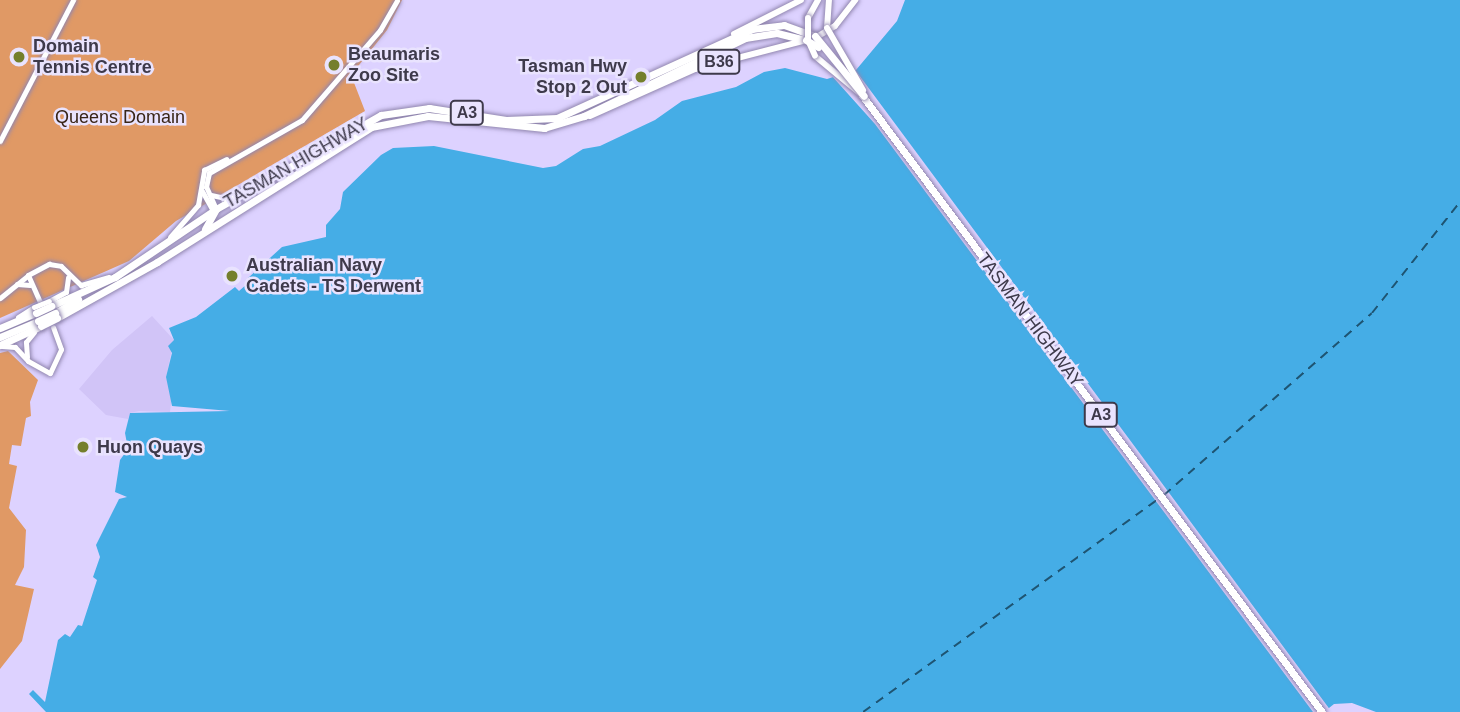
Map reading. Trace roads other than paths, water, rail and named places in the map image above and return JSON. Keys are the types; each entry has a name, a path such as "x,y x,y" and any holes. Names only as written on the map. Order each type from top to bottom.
{"highway":[{"name":"TASMAN HIGHWAY","path":"0,346 37,317 55,311 124,271 254,186 381,115 429,108 506,120 557,118 727,39 777,24 815,36 863,96 1322,712"},
{"name":"TASMAN HIGHWAY","path":"0,328 55,311 203,233 359,133 397,118 440,116 533,129 575,120 745,38 777,33 806,40 827,55 863,96"},
{"path":"203,233 215,211 240,209"},
{"path":"0,337 37,317"}],"main road":[{"name":"B36","path":"727,39 801,0"},
{"path":"818,0 808,18 812,52 863,96"},
{"path":"829,0 826,27 863,96"},
{"name":"B36","path":"575,120 695,69 815,38 835,26 855,0"}],"street":[{"path":"0,141 73,0"},
{"path":"160,246 195,210 207,166 281,136 307,115 380,30 397,0"},
{"path":"215,211 207,190 209,173 235,156"},
{"path":"200,184 215,211"},
{"path":"207,190 222,199 254,186"},
{"path":"0,298 45,265 57,265 83,285 124,271"},
{"path":"14,286 32,284 45,265"},
{"path":"55,311 68,289 66,271"},
{"path":"27,276 32,284"},
{"path":"31,363 26,342 37,317"},
{"path":"0,346 15,347 31,363 50,373 61,349 53,327"}],"water":[{"path":"905,0 1460,0 1460,712 1376,712 1352,703 1334,704 1324,712 46,712 29,694 33,690 45,702 58,640 65,634 70,637 78,625 82,626 97,580 93,577 100,557 96,545 119,499 127,497 115,492 120,460 128,449 125,433 130,413 230,411 172,406 166,377 172,353 168,346 174,340 169,328 196,317 235,287 239,291 247,284 252,286 248,278 282,247 326,237 326,225 340,209 343,192 381,155 393,148 434,146 543,168 556,166 583,149 600,146 655,120 682,101 736,87 764,72 785,68 827,79 856,70 897,21"}],"place":[{"name":"Domain Tennis Centre","path":"19,57"},
{"name":"Beaumaris Zoo Site","path":"334,65"},
{"name":"Tasman Hwy Stop 2 Out","path":"641,77"},
{"name":"Australian Navy Cadets - TS Derwent","path":"232,276"},
{"name":"Huon Quays","path":"83,447"}],"park label":[{"name":"Queens Domain","path":"120,117"}]}
